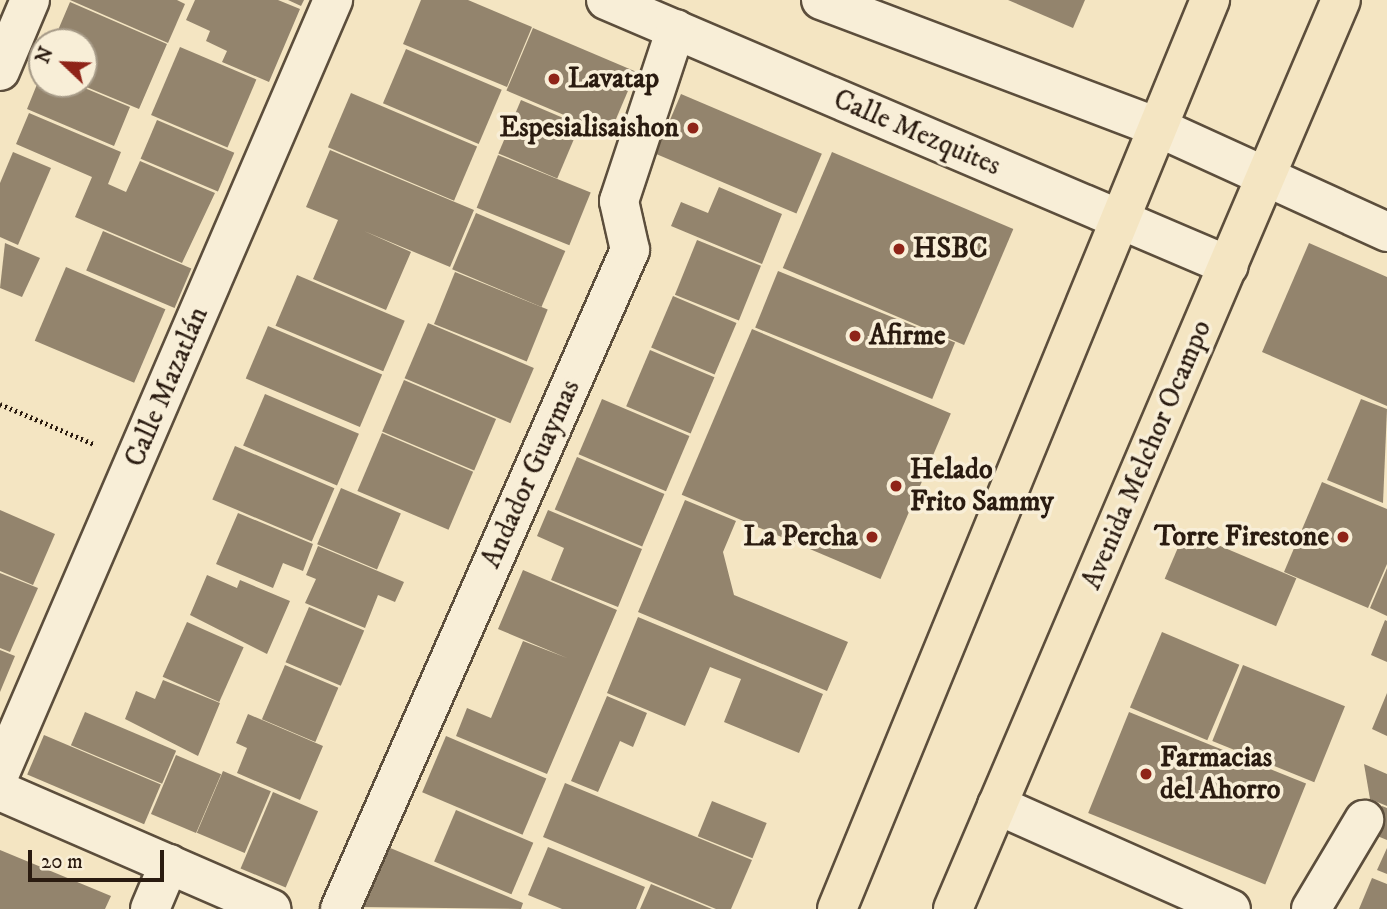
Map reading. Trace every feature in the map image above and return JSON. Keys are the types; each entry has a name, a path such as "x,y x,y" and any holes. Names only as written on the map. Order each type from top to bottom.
{"main road":[{"path":"837,909 1210,0"},
{"name":"Avenida Melchor Ocampo","path":"953,909 1266,182 1341,0"}],"street":[{"path":"0,71 30,0"},
{"name":"Calle Mazatlán","path":"0,773 333,0"},
{"name":"Calle Mezquites","path":"606,0 1229,266"},
{"path":"821,0 1157,127 1266,182 1387,232"},
{"name":"Andador Guaymas","path":"340,909 630,250 619,201 676,29"},
{"path":"0,791 272,909"},
{"path":"997,805 1231,909"},
{"path":"1311,909 1364,820"},
{"path":"149,909 169,864"}],"path":[{"path":"0,404 135,462"}],"building":[{"path":"70,0 177,0 185,4 168,43"},
{"path":"195,0 278,0 300,9 269,82 222,62 227,51 206,41 210,31 186,20"},
{"path":"288,0 304,0 301,6"},
{"path":"421,0 468,0 532,27 507,87 403,44"},
{"path":"1008,0 1085,0 1073,28"},
{"path":"70,2 167,44 139,109 98,92 98,28 59,28"},
{"path":"533,28 636,72 610,134 506,91"},
{"path":"180,47 256,79 227,148 151,115"},
{"path":"406,49 502,90 479,144 383,103"},
{"path":"351,93 477,147 454,201 328,147"},
{"path":"98,94 130,107 114,146 27,109 31,98 98,98"},
{"path":"681,94 822,154 796,214 656,154"},
{"path":"521,100 580,125 557,178 498,153"},
{"path":"29,113 121,152 108,184 126,192 140,161 215,193 182,263 75,217 92,177 16,144"},
{"path":"157,120 234,153 218,191 141,159"},
{"path":"330,150 474,210 450,267 364,231 411,252 386,310 313,279 338,220 306,207"},
{"path":"13,152 51,168 18,245 0,237 0,183"},
{"name":"HSBC","path":"832,152 1013,229 964,345 783,268"},
{"path":"498,155 591,192 569,245 477,208"},
{"path":"719,187 782,214 762,264 671,226 681,202 708,213"},
{"path":"476,213 565,251 541,307 452,269"},
{"path":"103,231 191,269 175,308 86,271"},
{"path":"697,240 761,266 739,321 675,295"},
{"path":"5,243 40,258 22,297 0,288"},
{"path":"1309,243 1387,277 1387,406 1262,352"},
{"path":"66,267 165,309 134,383 35,341"},
{"name":"Afirme","path":"778,271 955,343 932,399 755,328"},
{"path":"455,272 548,309 527,361 434,324"},
{"path":"297,275 405,321 383,371 276,326"},
{"path":"673,296 737,323 715,375 651,348"},
{"path":"428,323 534,368 510,423 405,378"},
{"path":"268,326 382,374 360,427 246,378"},
{"path":"752,329 951,413 880,579 682,495"},
{"path":"650,350 714,377 691,434 626,406"},
{"path":"404,380 496,419 474,471 382,432"},
{"path":"265,394 359,434 337,485 243,446"},
{"path":"602,399 689,436 666,491 579,454"},
{"path":"1361,399 1387,409 1383,503 1327,480"},
{"path":"382,433 473,472 449,530 357,491"},
{"path":"235,446 334,488 312,542 212,499"},
{"path":"577,457 664,494 642,547 555,509"},
{"name":"Torre Firestone","path":"1322,482 1387,509 1387,564 1368,608 1284,572"},
{"path":"341,488 401,513 377,570 317,544"},
{"path":"685,500 736,521 723,552 734,595 848,642 827,691 638,612"},
{"path":"0,510 55,534 33,585 0,571"},
{"path":"548,510 642,549 618,607 551,580 564,548 537,536"},
{"path":"238,513 313,544 303,571 283,563 273,588 216,564"},
{"path":"1185,531 1296,578 1276,626 1165,579"},
{"path":"318,546 404,582 395,602 378,595 365,628 305,603 316,579 306,575"},
{"path":"1387,568 1387,616 1370,608"},
{"path":"523,570 617,610 547,774 456,736 467,708 491,718 523,641 567,658 498,629"},
{"path":"0,573 38,588 10,652 0,648"},
{"path":"207,575 237,588 240,580 290,601 267,654 190,615"},
{"path":"309,607 364,630 341,686 286,662"},
{"path":"638,617 823,694 799,753 724,722 741,679 710,667 685,726 607,693"},
{"path":"1385,620 1387,621 1387,662 1371,655"},
{"path":"187,622 244,647 219,702 163,677"},
{"path":"1162,632 1239,665 1207,740 1130,707"},
{"path":"0,650 15,656 0,692"},
{"path":"285,665 338,688 315,742 262,719"},
{"path":"1243,665 1345,706 1314,782 1212,741"},
{"path":"163,680 220,703 198,756 125,719 136,691 155,699"},
{"path":"1387,693 1387,736 1372,729"},
{"path":"607,696 647,713 633,747 620,741 598,792 571,781"},
{"path":"85,712 176,751 162,784 71,745"},
{"path":"1129,712 1306,784 1265,885 1088,813"},
{"path":"248,714 323,746 300,800 237,773 247,748 236,743"},
{"path":"44,735 161,785 144,824 27,775"},
{"path":"446,736 546,779 523,835 422,792"},
{"path":"176,755 221,774 196,833 151,814"},
{"path":"1364,764 1387,774 1387,806 1370,799"},
{"path":"223,771 271,791 245,853 197,833"},
{"path":"565,783 752,860 731,909 716,909 543,837"},
{"path":"273,792 318,811 286,888 241,868"},
{"path":"712,801 767,823 752,858 698,836"},
{"path":"1382,806 1387,808 1387,840 1370,833"},
{"path":"456,810 533,843 511,894 434,862"},
{"path":"383,845 523,903 521,909 357,907"},
{"path":"548,847 645,887 636,909 562,909 528,895"},
{"path":"1387,848 1387,874 1377,870"},
{"path":"0,850 111,896 105,909 0,909"},
{"path":"1372,878 1387,884 1387,909 1359,909"},
{"path":"651,884 712,909 640,909"}],"place":[{"name":"Lavatap","path":"554,79"},
{"name":"Espesialisaishon","path":"693,128"},
{"name":"HSBC","path":"899,249"},
{"name":"Afirme","path":"855,336"},
{"name":"Helado Frito Sammy","path":"896,486"},
{"name":"La Percha","path":"872,537"},
{"name":"Torre Firestone","path":"1343,537"},
{"name":"Farmacias del Ahorro","path":"1146,774"}]}
